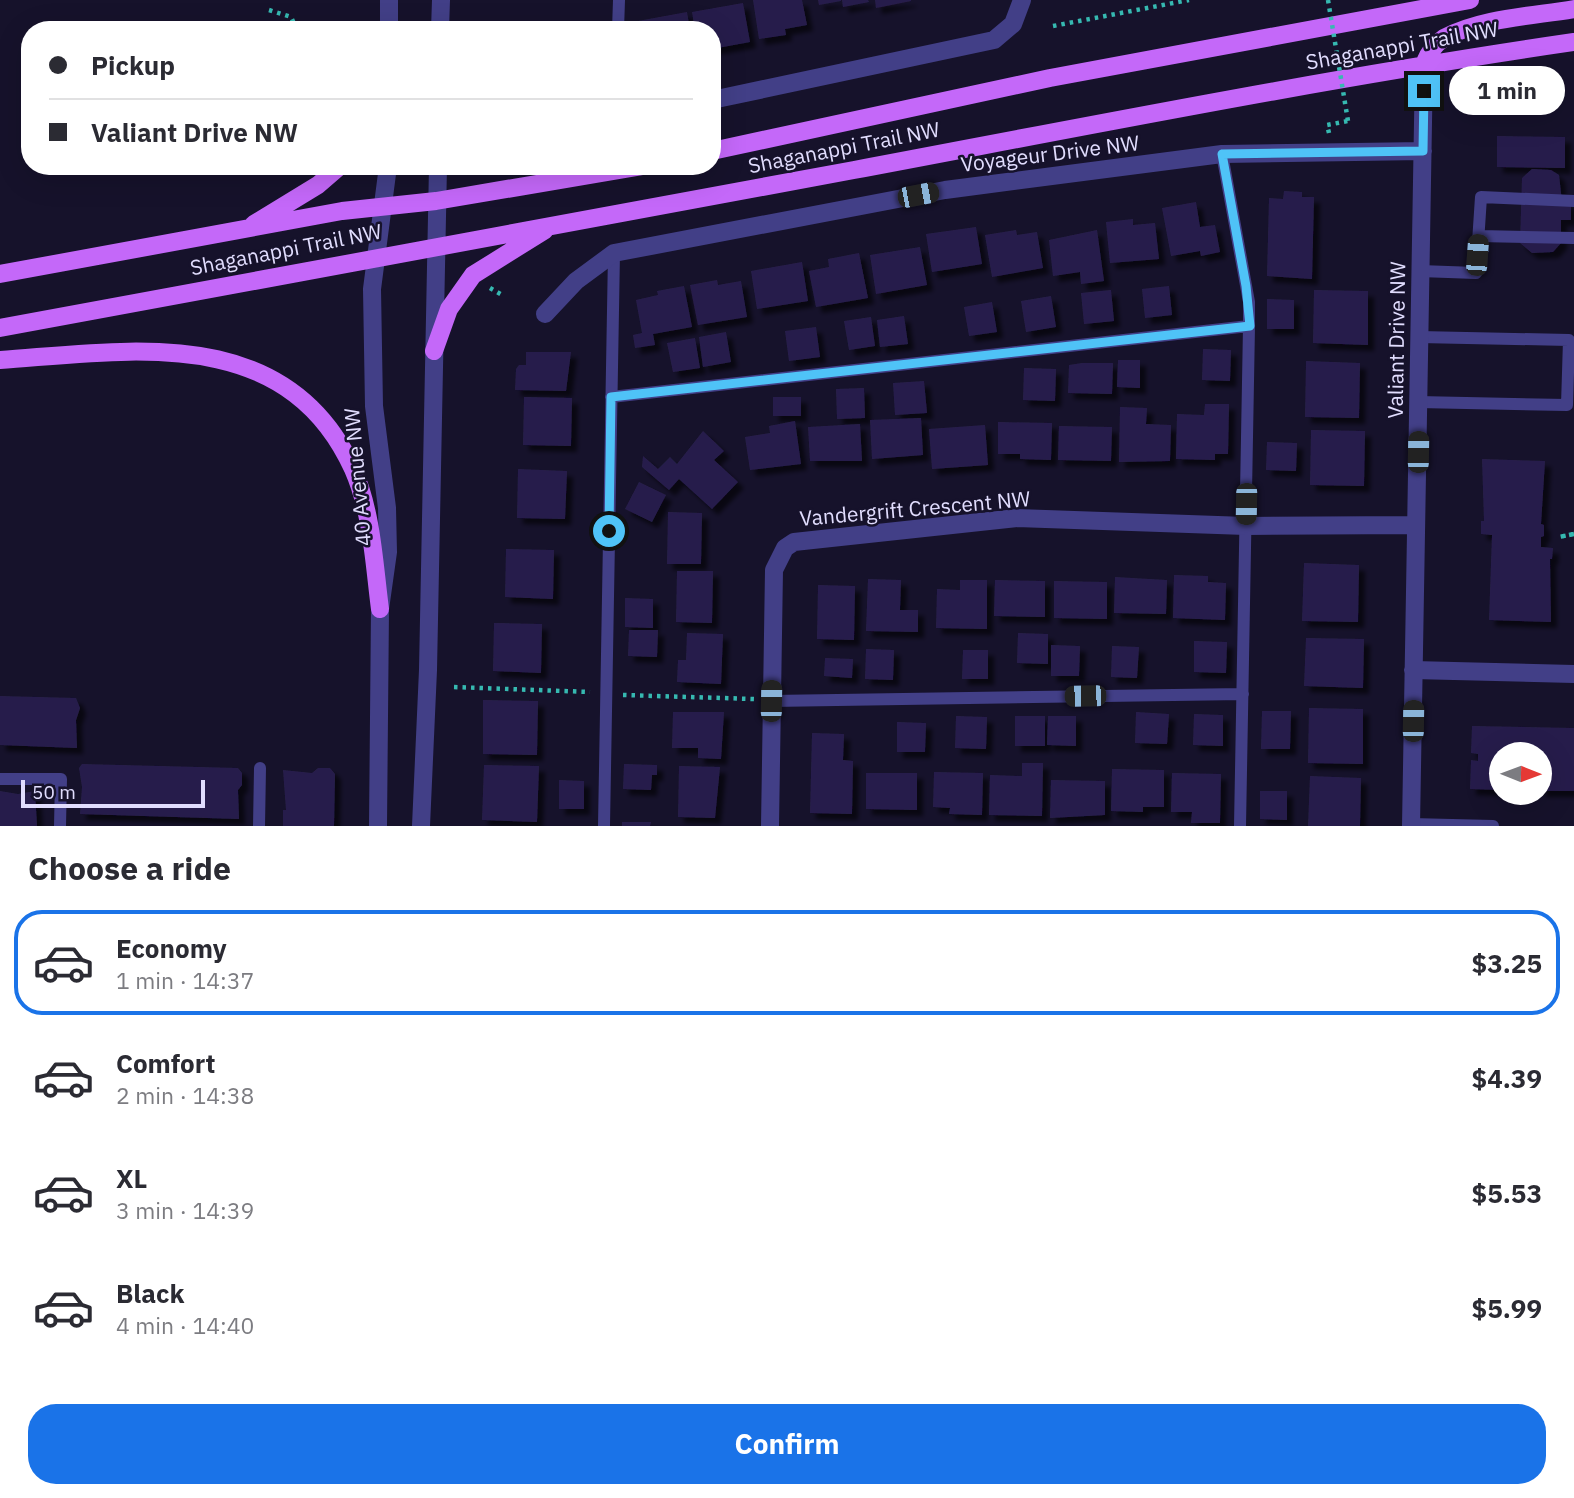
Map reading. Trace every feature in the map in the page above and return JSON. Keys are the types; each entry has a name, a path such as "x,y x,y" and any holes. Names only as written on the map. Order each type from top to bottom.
{"main road":[{"name":"Shaganappi Trail NW","path":"721,149 1050,78 1470,0"},
{"path":"1424,64 1429,53 1443,39 1479,26 1574,9"},
{"name":"Shaganappi Trail NW","path":"0,328 378,255 551,226 1424,64 1574,42"},
{"path":"247,229 318,186 331,175"},
{"name":"Shaganappi Trail NW","path":"0,274 384,206 436,201 596,175"},
{"path":"434,351 449,309 472,275 551,226"},
{"path":"0,360 147,350 181,352 232,363 280,385 318,416 353,469 366,509 380,609"}],"street":[{"path":"389,0 389,21"},
{"path":"440,0 440,21"},
{"path":"721,98 979,44 1006,33 1016,18 1022,0"},
{"name":"Valiant Drive NW","path":"1411,825 1424,64"},
{"name":"Voyageur Drive NW","path":"545,314 576,281 614,253 945,190 1222,154 1423,151"},
{"name":"40 Avenue NW","path":"378,826 380,609 388,552 384,482 374,406 372,289 387,175"},
{"path":"421,826 437,175"},
{"name":"Vandergrift Crescent NW","path":"770,826 774,570 785,548 794,542 1017,518 1246,526 1416,525"},
{"path":"1413,670 1574,674"}],"lane":[{"path":"618,21 619,0"},
{"path":"1222,154 1246,286 1250,326 1240,826"},
{"path":"1420,271 1476,274 1481,197 1574,201"},
{"path":"1479,236 1574,238"},
{"path":"604,826 614,253"},
{"path":"611,397 1250,326"},
{"path":"1418,402 1567,405 1569,340 1419,337"},
{"path":"771,701 1243,694"},
{"path":"259,826 260,768"},
{"path":"0,779 61,779 60,826"},
{"path":"1411,825 1493,826"}],"path":[{"path":"1052,26 1189,0"},
{"path":"1327,125 1348,121 1328,0"},
{"path":"269,10 291,17 293,21"}],"building":[{"path":"753,0 802,0 807,25 785,29 786,35 759,39"},
{"path":"818,0 841,0 841,1 819,5"},
{"path":"842,0 868,0 869,2 843,7"},
{"path":"875,0 911,0 911,1 876,8"},
{"path":"743,3 750,42 721,47 721,21 694,21 692,12"},
{"path":"687,12 688,21 638,21"},
{"path":"1497,136 1565,137 1565,168 1497,167"},
{"path":"1532,169 1551,170 1559,175 1562,202 1571,202 1571,220 1561,220 1561,243 1553,252 1532,253 1520,243 1522,178"},
{"path":"1284,191 1302,192 1302,197 1314,197 1312,279 1267,276 1269,198 1283,199"},
{"path":"1196,202 1200,227 1215,225 1220,252 1201,256 1200,251 1171,256 1162,208"},
{"path":"1133,219 1133,225 1155,223 1159,259 1110,263 1106,222"},
{"path":"976,227 982,264 932,272 926,234"},
{"path":"1016,230 1017,235 1037,232 1043,268 992,277 985,235"},
{"path":"1097,230 1104,281 1081,284 1080,272 1053,276 1049,240"},
{"path":"920,247 927,285 876,294 870,255"},
{"path":"859,253 868,298 816,307 809,271 829,267 828,259"},
{"path":"802,262 808,301 757,309 751,271"},
{"path":"717,280 718,285 741,281 747,317 698,325 690,285"},
{"path":"684,286 692,327 653,334 655,345 635,348 633,335 642,333 636,300 658,295 657,291"},
{"path":"1169,286 1172,315 1145,318 1142,289"},
{"path":"1111,290 1114,321 1084,324 1081,293"},
{"path":"1314,290 1368,291 1368,345 1313,343"},
{"path":"1051,296 1056,327 1026,332 1021,301"},
{"path":"1267,299 1294,300 1294,329 1267,329"},
{"path":"992,302 997,332 969,336 964,307"},
{"path":"904,316 908,344 880,347 877,320"},
{"path":"871,317 875,346 849,350 844,321"},
{"path":"816,327 820,357 789,361 785,331"},
{"path":"726,332 731,362 703,367 699,337"},
{"path":"695,338 700,368 673,372 667,343"},
{"path":"1203,349 1231,350 1230,381 1202,380"},
{"path":"526,352 571,352 566,391 515,390 516,369 519,365 526,365"},
{"path":"1118,360 1140,360 1140,388 1117,387"},
{"path":"1306,361 1360,363 1359,418 1305,417"},
{"path":"1113,363 1112,394 1068,393 1069,365"},
{"path":"1024,368 1056,369 1055,401 1023,400"},
{"path":"924,381 927,413 895,415 893,383"},
{"path":"864,388 865,418 837,419 836,389"},
{"path":"524,397 572,398 571,446 523,445"},
{"path":"773,397 801,397 801,416 773,416"},
{"path":"1205,404 1229,404 1228,454 1215,454 1215,460 1176,459 1177,414 1204,415"},
{"path":"1120,407 1147,408 1146,424 1171,425 1170,461 1119,462"},
{"path":"921,418 923,455 872,459 870,420"},
{"path":"795,421 801,464 750,470 745,437 770,433 769,426"},
{"path":"998,422 1052,423 1051,460 1020,459 1020,454 998,454"},
{"path":"860,424 862,461 810,461 808,427"},
{"path":"985,425 988,465 932,469 929,429"},
{"path":"1059,426 1112,427 1111,461 1058,460"},
{"path":"1311,430 1365,431 1364,486 1310,485"},
{"path":"703,431 724,451 714,460 738,482 712,509 679,479 669,490 642,467 643,456 658,469 670,457 677,464"},
{"path":"1267,442 1297,443 1296,471 1266,470"},
{"path":"1482,459 1545,461 1541,524 1544,525 1544,536 1541,537 1541,547 1553,548 1550,559 1551,622 1489,620 1492,535 1481,534 1481,521 1484,521"},
{"path":"518,469 567,471 565,519 517,518"},
{"path":"639,482 666,495 652,522 625,509"},
{"path":"668,512 702,513 701,564 667,564"},
{"path":"506,549 554,550 553,599 505,597"},
{"path":"1304,563 1359,565 1358,622 1302,621"},
{"path":"677,571 713,571 712,623 676,622"},
{"path":"1174,575 1208,576 1208,582 1226,583 1225,620 1173,618"},
{"path":"1115,577 1167,580 1166,614 1114,613"},
{"path":"868,579 901,580 900,610 918,610 918,632 866,631"},
{"path":"960,580 987,580 987,629 936,628 937,589 960,590"},
{"path":"995,580 1045,581 1045,617 994,616"},
{"path":"1054,581 1107,582 1107,619 1054,618"},
{"path":"818,585 855,586 854,640 817,639"},
{"path":"625,598 653,599 653,628 625,627"},
{"path":"494,623 542,624 541,673 493,671"},
{"path":"629,630 658,630 657,657 628,656"},
{"path":"687,633 723,634 721,684 677,682 678,660 686,660"},
{"path":"1018,633 1048,634 1048,664 1017,663"},
{"path":"1306,638 1364,639 1363,688 1304,686"},
{"path":"1194,641 1227,642 1226,673 1194,672"},
{"path":"1051,645 1080,646 1079,676 1051,676"},
{"path":"1112,646 1139,647 1137,678 1111,677"},
{"path":"866,649 894,650 893,680 865,679"},
{"path":"963,650 988,650 988,679 962,679"},
{"path":"825,658 853,659 852,678 824,676"},
{"path":"0,696 76,698 80,708 76,720 77,748 0,745"},
{"path":"483,700 538,701 537,755 483,754"},
{"path":"1309,708 1363,709 1363,764 1308,763"},
{"path":"1262,711 1291,711 1290,749 1261,749"},
{"path":"673,712 724,712 721,759 698,758 698,748 672,748"},
{"path":"1136,712 1169,714 1167,744 1135,743"},
{"path":"1194,714 1223,715 1223,746 1193,745"},
{"path":"956,716 987,717 986,749 955,748"},
{"path":"1015,716 1045,716 1045,746 1015,746"},
{"path":"1048,716 1076,716 1076,746 1047,745"},
{"path":"897,722 926,723 925,752 897,752"},
{"path":"1472,726 1574,728 1574,791 1552,791 1552,742 1489,742 1489,790 1470,789 1471,760 1478,761 1478,754 1471,753"},
{"path":"812,733 844,734 843,760 853,761 852,814 810,813"},
{"path":"1022,763 1043,763 1042,816 989,815 990,775 1022,776"},
{"path":"82,764 238,768 242,773 242,785 238,790 239,819 80,814 82,787 79,768"},
{"path":"624,764 657,765 657,775 652,775 651,790 623,789"},
{"path":"484,765 539,766 537,822 482,820"},
{"path":"679,766 720,767 715,818 678,817"},
{"path":"318,768 330,768 335,774 334,826 283,826 283,810 286,810 283,770 312,773"},
{"path":"1112,769 1164,770 1164,807 1143,807 1143,812 1111,811"},
{"path":"934,772 983,773 982,815 949,814 950,808 933,807"},
{"path":"866,773 917,773 917,810 866,809"},
{"path":"1172,773 1221,774 1220,823 1191,823 1192,812 1171,812"},
{"path":"1310,776 1361,778 1360,826 1308,826"},
{"path":"559,780 584,781 584,809 559,809"},
{"path":"1051,780 1105,781 1105,815 1050,818"},
{"path":"0,791 18,794 35,791 37,826 0,826"},
{"path":"1260,791 1287,791 1287,820 1260,819"},
{"path":"622,822 651,822 650,826 622,826"}],"route":[{"path":"609,531 611,397 1250,326 1249,302 1222,154 1423,151 1424,91"}]}
